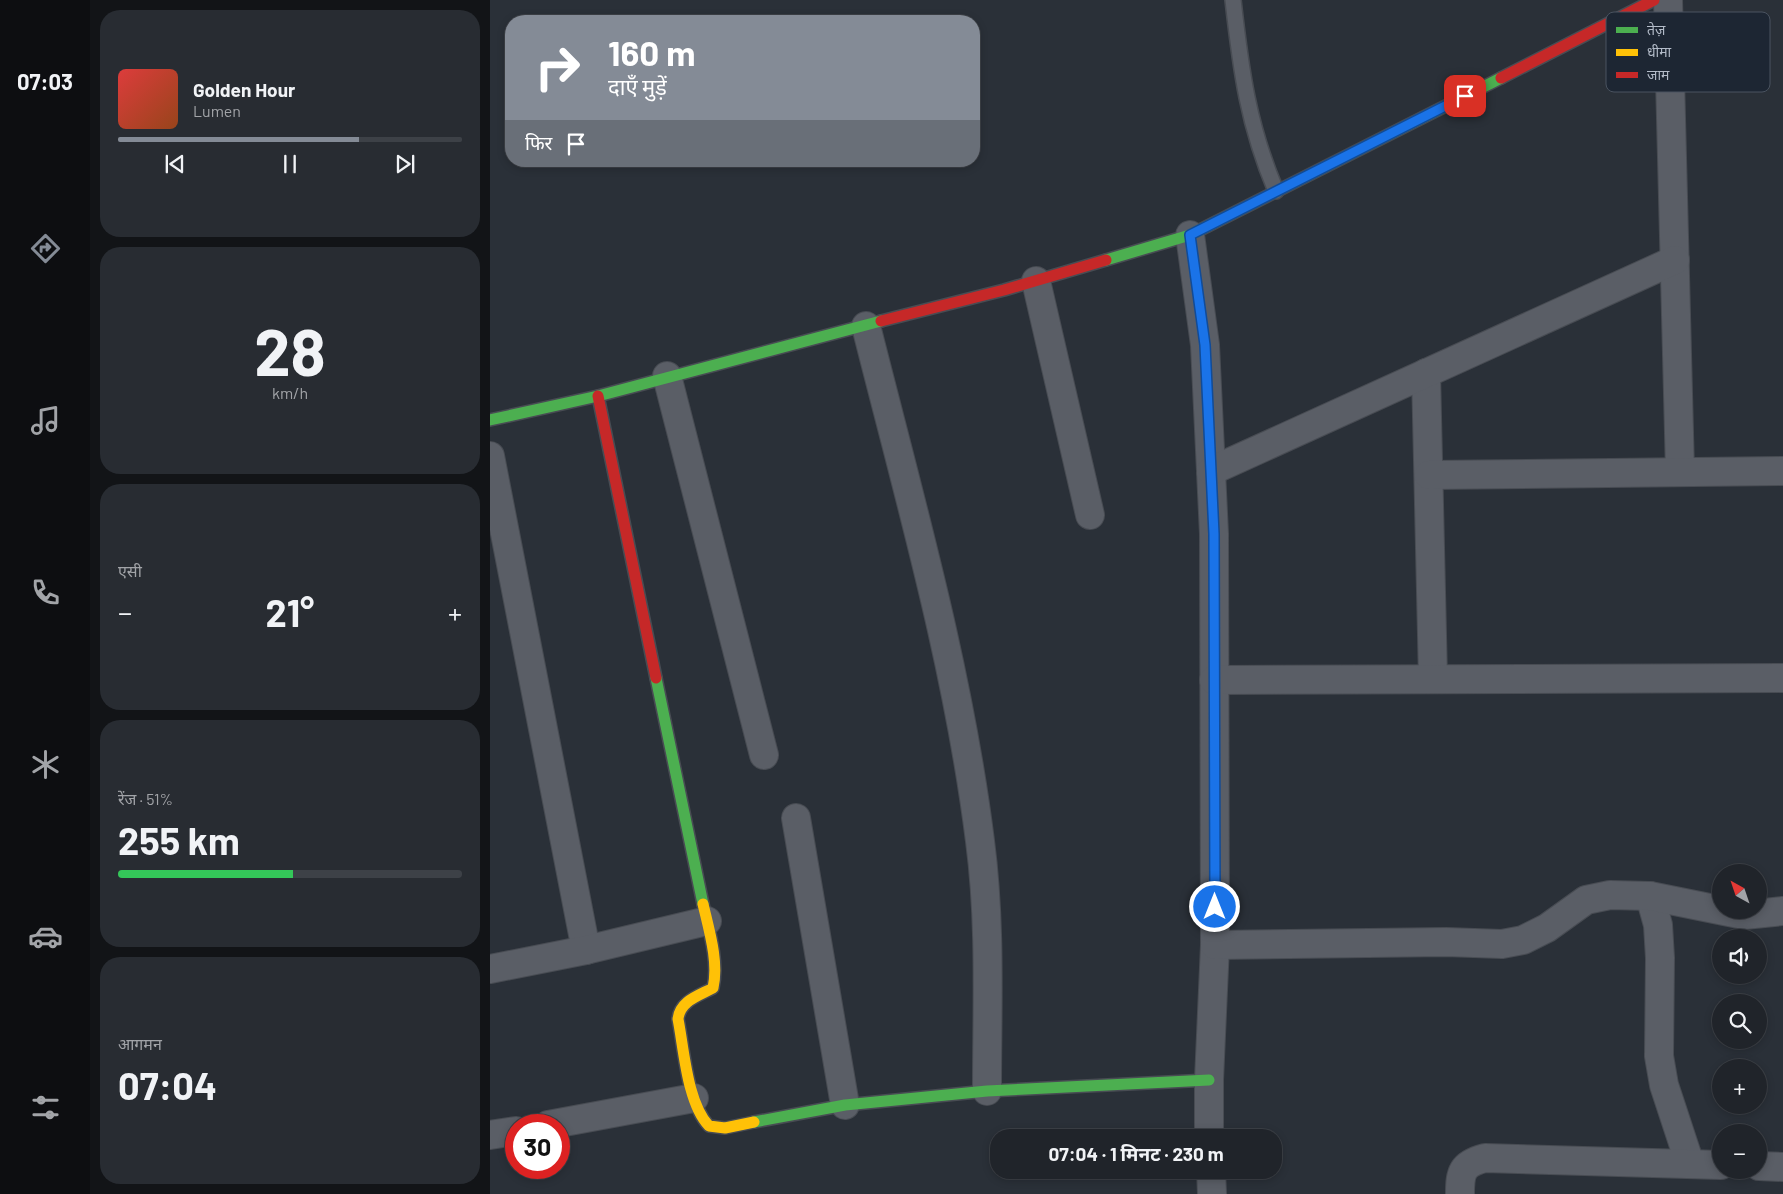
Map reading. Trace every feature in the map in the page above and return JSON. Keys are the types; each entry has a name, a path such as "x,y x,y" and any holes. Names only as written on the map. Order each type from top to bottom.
{"street":[{"path":"1630,12 1654,0"},
{"path":"490,420 598,396 667,376 866,326 1036,281 1190,235 1606,24"},
{"path":"1670,92 1680,472"},
{"path":"1190,235 1205,345 1214,534 1215,945 1209,1080 1209,1129"},
{"path":"1211,471 1675,260"},
{"path":"1036,281 1090,515"},
{"path":"866,326 937,604 963,720 981,843 988,958 987,1091"},
{"path":"1426,373 1433,680"},
{"path":"667,376 764,755"},
{"path":"598,396 707,921 715,979 714,988 679,1010 678,1019 694,1098 701,1116 707,1124 715,1129 845,1105 987,1091 1209,1080"},
{"path":"490,456 586,950"},
{"path":"1429,475 1783,471"},
{"path":"1214,680 1783,678"},
{"path":"796,818 845,1105"},
{"path":"1215,945 1446,942 1502,944 1523,940 1547,928 1586,900 1610,895 1650,896 1744,915 1783,910"},
{"path":"1650,896 1658,925 1660,958 1659,1056 1662,1078 1690,1164"},
{"path":"490,969 586,950 707,921"},
{"path":"570,1121 694,1098"},
{"path":"490,1135 505,1133"},
{"path":"1460,1194 1460,1180 1464,1168 1472,1161 1484,1158 1712,1165"},
{"path":"1767,1166 1783,1167"},
{"path":"1211,1179 1212,1194"}],"lane":[{"path":"1233,0 1248,111 1260,154 1276,191"}],"traffic: fast":[{"path":"1106,260 1190,235 1501,78"},
{"path":"490,420 598,396 881,321"},
{"path":"656,678 703,904"},
{"path":"754,1122 845,1105 987,1091 1209,1080"}],"traffic: slow":[{"path":"703,904 714,957 715,978 713,988 686,1003 679,1013 678,1019 691,1090 696,1104 709,1126 725,1128 754,1122"}],"traffic: jam":[{"path":"1630,12 1654,0"},
{"path":"1501,78 1606,24"},
{"path":"881,321 1004,290 1106,260"},
{"path":"598,396 656,678"}],"route":[{"path":"1215,907 1214,534 1205,345 1190,235 1465,96"}]}
